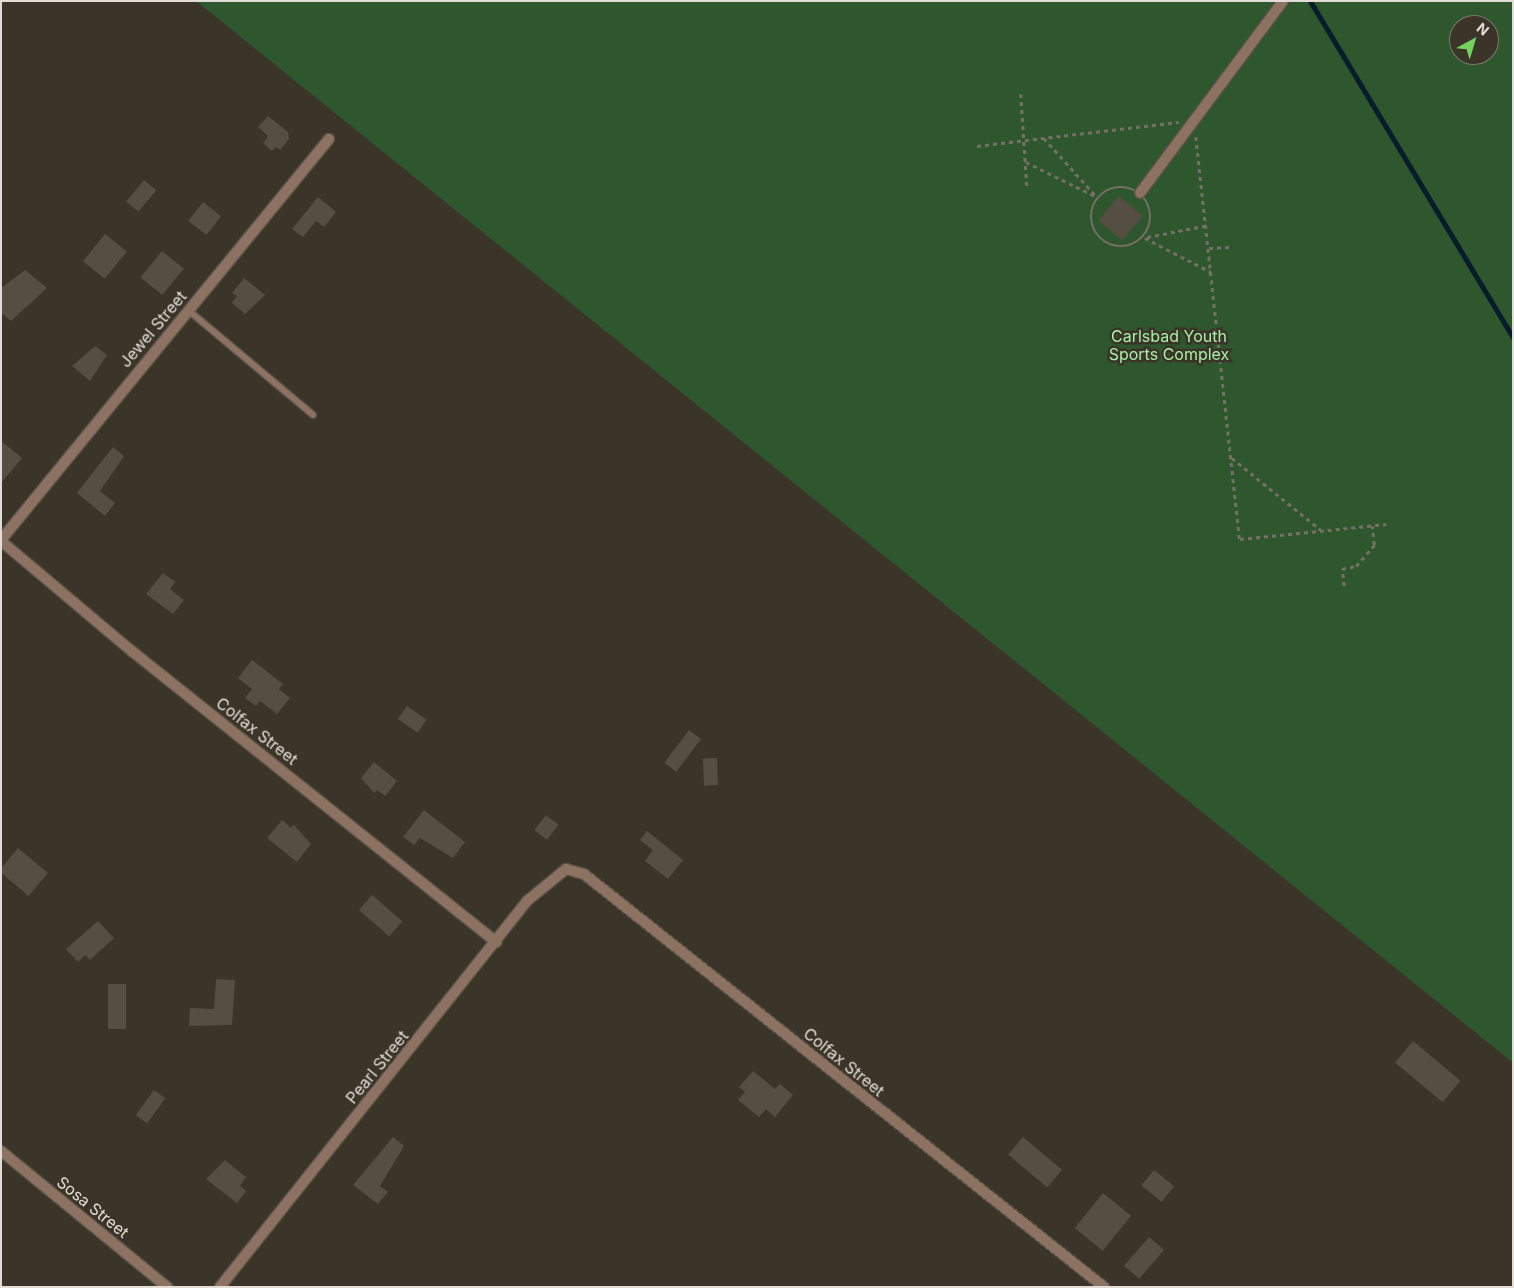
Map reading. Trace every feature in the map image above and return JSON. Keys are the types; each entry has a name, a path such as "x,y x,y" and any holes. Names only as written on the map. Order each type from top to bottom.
{"street":[{"path":"1140,193 1284,1"},
{"name":"Jewel Street","path":"1,540 329,139"},
{"name":"Colfax Street","path":"1,540 133,652 496,942"},
{"name":"Colfax Street","path":"562,871 584,874 1104,1287"},
{"name":"Pearl Street","path":"220,1287 527,902 562,871"},
{"name":"Sosa Street","path":"1,1151 167,1287"}],"lane":[{"path":"188,310 313,416"}],"path":[{"path":"1021,94 1023,141 1028,186"},
{"path":"977,146 1194,120 1240,539 1386,524"},
{"path":"1044,138 1097,197"},
{"path":"1026,162 1097,197"},
{"path":"1144,238 1152,215 1140,193 1118,186 1097,197 1089,220 1100,241 1123,249 1144,238 1206,226"},
{"path":"1144,238 1211,272"},
{"path":"1209,248 1230,247"},
{"path":"1230,458 1321,531"},
{"path":"1344,586 1342,569 1356,566 1374,545 1372,526"}],"green space":[{"name":"Carlsbad Youth Sports Complex","path":"196,1 1513,1 1512,1062"}],"building":[{"path":"268,116 288,132 289,139 280,150 276,147 272,151 263,143 268,136 258,127"},
{"path":"144,180 156,190 138,212 126,201"},
{"path":"1119,196 1143,216 1122,240 1098,221"},
{"path":"318,197 336,212 324,227 316,221 303,237 292,229"},
{"path":"203,202 221,216 206,235 188,221"},
{"path":"105,234 127,252 105,279 83,261"},
{"path":"162,251 184,269 162,295 141,277"},
{"path":"25,270 47,288 11,321 1,313 1,288"},
{"path":"244,278 265,295 245,314 232,303 237,296 232,293"},
{"path":"95,346 107,355 90,381 72,366"},
{"path":"1,441 22,458 1,483"},
{"path":"113,447 124,456 100,491 115,503 105,516 77,493"},
{"path":"163,573 175,582 170,589 184,600 173,614 146,594"},
{"path":"252,660 283,684 279,689 290,698 277,714 260,701 256,706 245,698 252,689 238,678"},
{"path":"407,706 427,720 417,733 398,719"},
{"path":"689,730 701,739 676,772 664,763"},
{"path":"703,758 717,758 718,785 704,785"},
{"path":"374,762 397,781 385,796 377,790 374,793 361,778"},
{"path":"424,810 465,842 453,858 420,838 414,845 403,837"},
{"path":"546,815 559,825 547,840 534,830"},
{"path":"282,820 291,828 294,825 311,844 297,862 267,838"},
{"path":"647,831 683,860 668,879 645,861 653,850 640,840"},
{"path":"18,848 48,873 29,896 1,873 1,868"},
{"path":"372,895 402,921 389,936 359,910"},
{"path":"98,921 114,938 90,960 85,955 78,962 66,949"},
{"path":"216,979 235,980 232,1025 189,1026 190,1008 214,1009"},
{"path":"108,984 126,984 126,1029 108,1029"},
{"path":"1413,1041 1460,1081 1442,1102 1395,1062"},
{"path":"753,1071 775,1089 780,1084 793,1095 775,1117 766,1109 759,1117 738,1100 745,1092 739,1087"},
{"path":"154,1090 165,1098 147,1123 136,1115"},
{"path":"393,1137 404,1146 380,1186 388,1192 378,1204 353,1185"},
{"path":"1023,1137 1062,1170 1047,1187 1008,1155"},
{"path":"225,1160 246,1177 240,1186 246,1191 237,1203 206,1179"},
{"path":"1154,1170 1174,1186 1162,1202 1141,1186"},
{"path":"1103,1193 1131,1216 1103,1251 1075,1228"},
{"path":"1149,1237 1164,1250 1139,1279 1124,1266"}],"waterway":[{"path":"1311,2 1513,337"}]}
